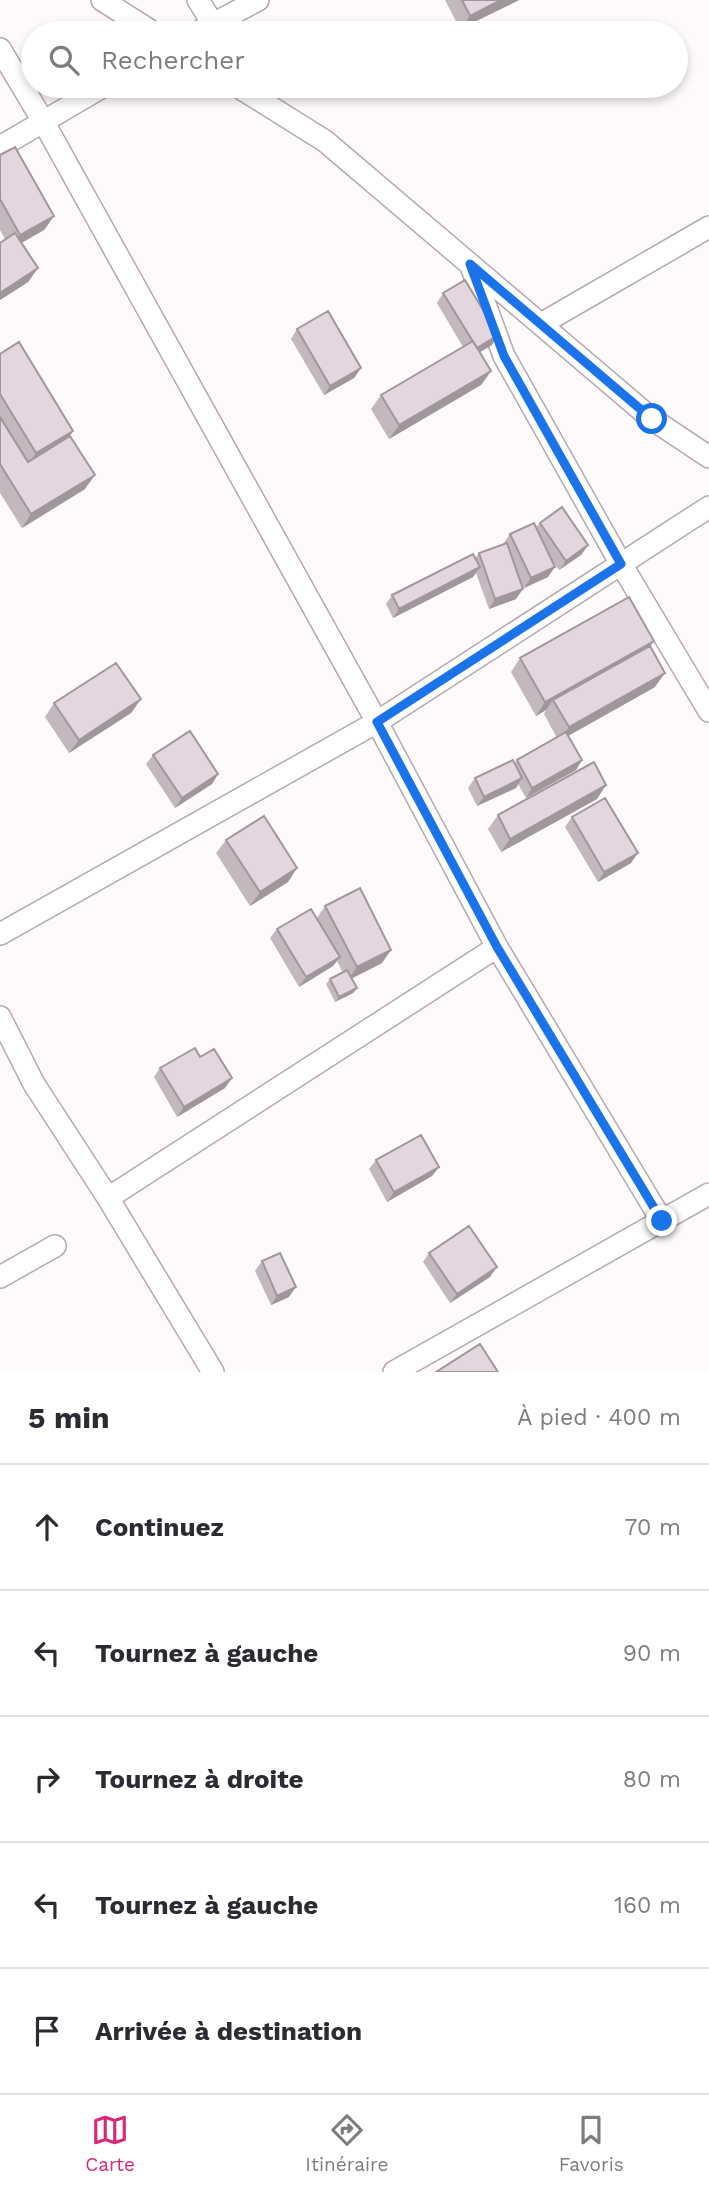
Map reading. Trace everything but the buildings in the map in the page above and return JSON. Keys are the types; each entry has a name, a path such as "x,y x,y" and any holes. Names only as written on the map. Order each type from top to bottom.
{"street":[{"path":"102,0 135,21"},
{"path":"198,0 202,21"},
{"path":"219,21 258,0"},
{"path":"0,49 21,84"},
{"path":"29,98 377,722 497,947 662,1221"},
{"path":"0,147 83,98"},
{"path":"256,98 325,141 652,419 709,457"},
{"path":"541,324 709,227"},
{"path":"470,264 504,356 621,564 709,712"},
{"path":"0,934 377,722 709,507"},
{"path":"108,1198 497,947"},
{"path":"0,1017 34,1084 108,1198 213,1372"},
{"path":"394,1372 709,1194"},
{"path":"0,1277 55,1246"}],"route":[{"path":"652,419 470,264 504,356 621,564 377,722 497,947 662,1221"}]}
